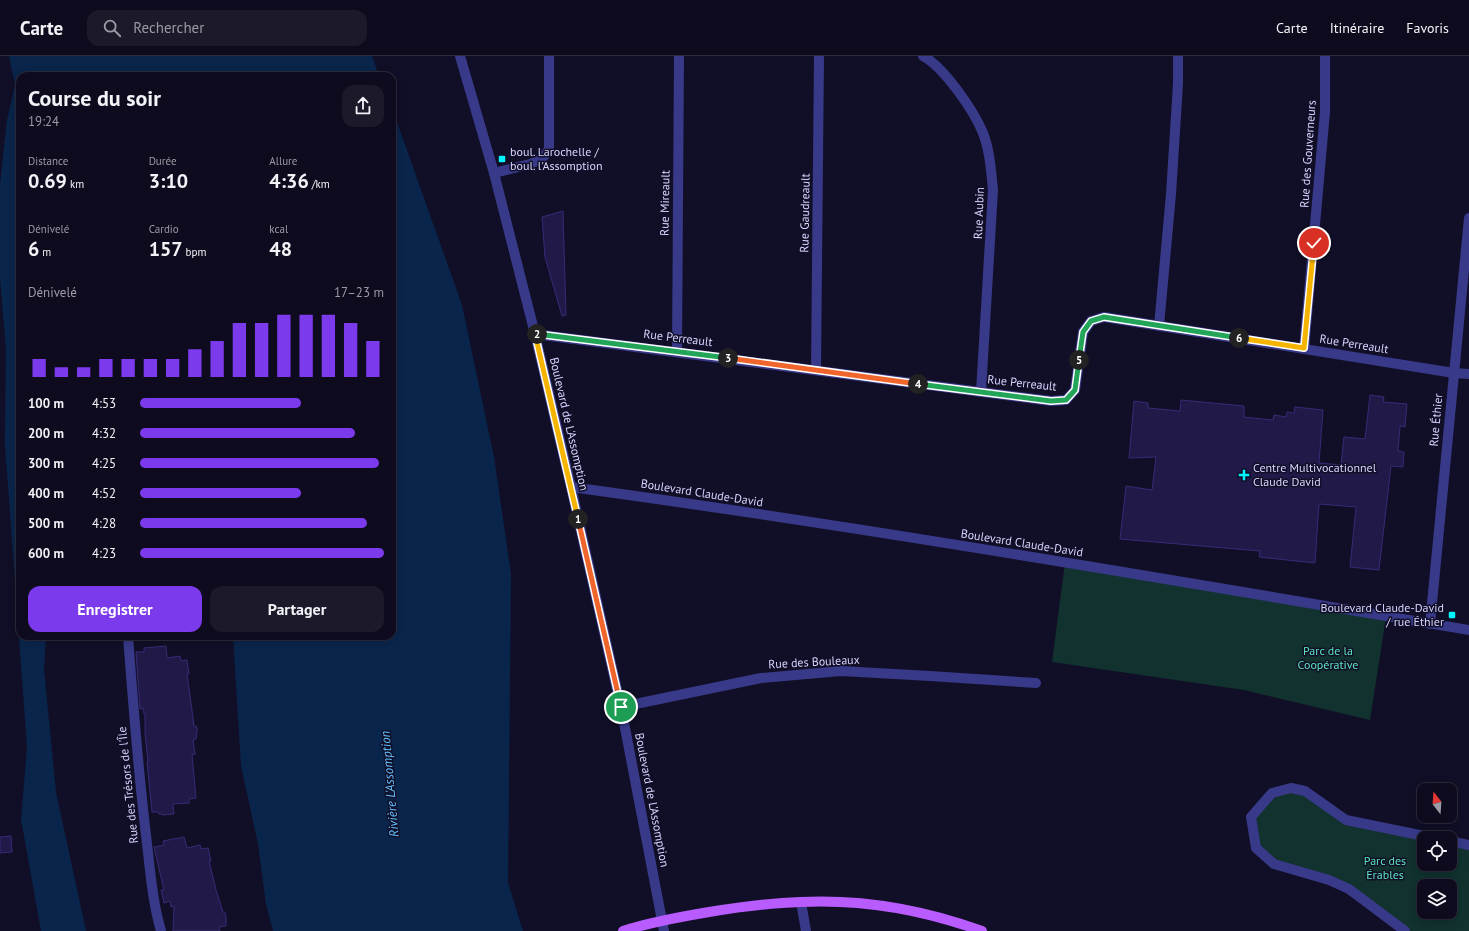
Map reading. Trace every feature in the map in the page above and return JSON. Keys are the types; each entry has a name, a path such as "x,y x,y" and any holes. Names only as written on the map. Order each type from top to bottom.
{"main road":[{"path":"623,931 661,920 757,904 801,902 847,903 904,909 963,924 982,931"}],"street":[{"name":"Boulevard de L'Assomption","path":"460,56 494,173 535,334 571,487 621,707 664,931"},
{"path":"494,173 530,164 542,159 549,149 549,56"},
{"name":"Rue Mireault","path":"677,351 680,56"},
{"name":"Rue Gaudreault","path":"816,370 820,56"},
{"path":"1159,326 1172,178 1178,84 1178,56"},
{"name":"Rue des Gouverneurs","path":"1304,348 1325,112 1325,56"},
{"name":"Rue Aubin","path":"930,58 970,109 983,133 990,161 993,190 981,392"},
{"name":"Rue Éthier","path":"1430,624 1469,218"},
{"name":"Rue Perreault","path":"535,334 677,351 1051,401 1066,400 1075,390 1083,332 1091,321 1104,317 1454,373 1469,374"},
{"name":"Boulevard Claude-David","path":"571,487 683,502 1050,560 1469,630"},
{"name":"Rue des Trésors de l'Île","path":"128,640 141,799 150,876 156,913 161,931"},
{"name":"Rue des Bouleaux","path":"621,707 761,678 841,671 1036,683"},
{"path":"1404,931 1349,890 1329,880 1274,864 1256,848 1251,817 1272,793 1291,788 1305,791 1346,820 1417,835"},
{"path":"1457,842 1469,845"},
{"path":"801,902 806,931"}],"green space":[{"name":"Parc de la Coopérative","path":"1065,563 1386,617 1370,720 1244,690 1052,662"},
{"name":"Parc des Érables","path":"1291,788 1346,820 1417,836 1417,871 1457,871 1457,842 1469,845 1469,931 1405,931 1349,889 1274,864 1256,848 1251,817 1272,793"}],"water":[{"path":"9,56 372,56 378,72 16,72 16,596 5,445 6,349 0,278 0,184 7,120 15,85"},
{"name":"Rivière L'Assomption","path":"396,119 462,305 494,457 511,574 508,883 523,931 273,931 266,904 258,844 241,766 233,640 396,640"},
{"path":"19,640 46,640 44,670 56,792 86,931 41,931 21,819 27,747"}],"building":[{"path":"563,211 566,315 562,316 545,257 542,217"},
{"path":"1370,395 1384,397 1383,402 1407,404 1405,427 1400,426 1398,451 1404,452 1403,467 1391,466 1379,570 1350,567 1356,507 1319,504 1315,563 1259,557 1260,551 1120,539 1126,486 1152,490 1156,457 1129,458 1134,401 1148,403 1148,408 1180,411 1181,400 1244,406 1244,417 1273,420 1274,415 1286,417 1287,412 1294,413 1295,407 1323,410 1319,463 1341,465 1344,437 1365,439"},
{"path":"166,646 167,658 180,656 181,661 187,660 189,674 187,674 194,726 197,727 196,739 193,740 195,754 192,755 196,798 189,799 189,803 173,804 174,814 162,815 158,812 152,812 147,762 145,714 143,708 140,709 136,652 144,652 144,648"},
{"path":"11,836 12,852 0,853 0,837"},
{"path":"184,837 187,848 200,845 201,849 208,848 211,861 209,861 216,890 226,917 226,926 219,927 220,931 173,931 174,906 171,907 170,901 164,903 161,890 164,890 154,847 164,845 163,841"}],"place":[{"name":"boul. Larochelle / boul. l'Assomption","path":"502,159"},
{"name":"Centre Multivocationnel Claude David","path":"1244,475"},
{"name":"Boulevard Claude-David / rue Éthier","path":"1452,615"}],"route":[{"path":"621,707 535,334 677,351 1051,401 1066,400 1075,390 1083,332 1091,321 1104,317 1304,348 1314,243"}]}
